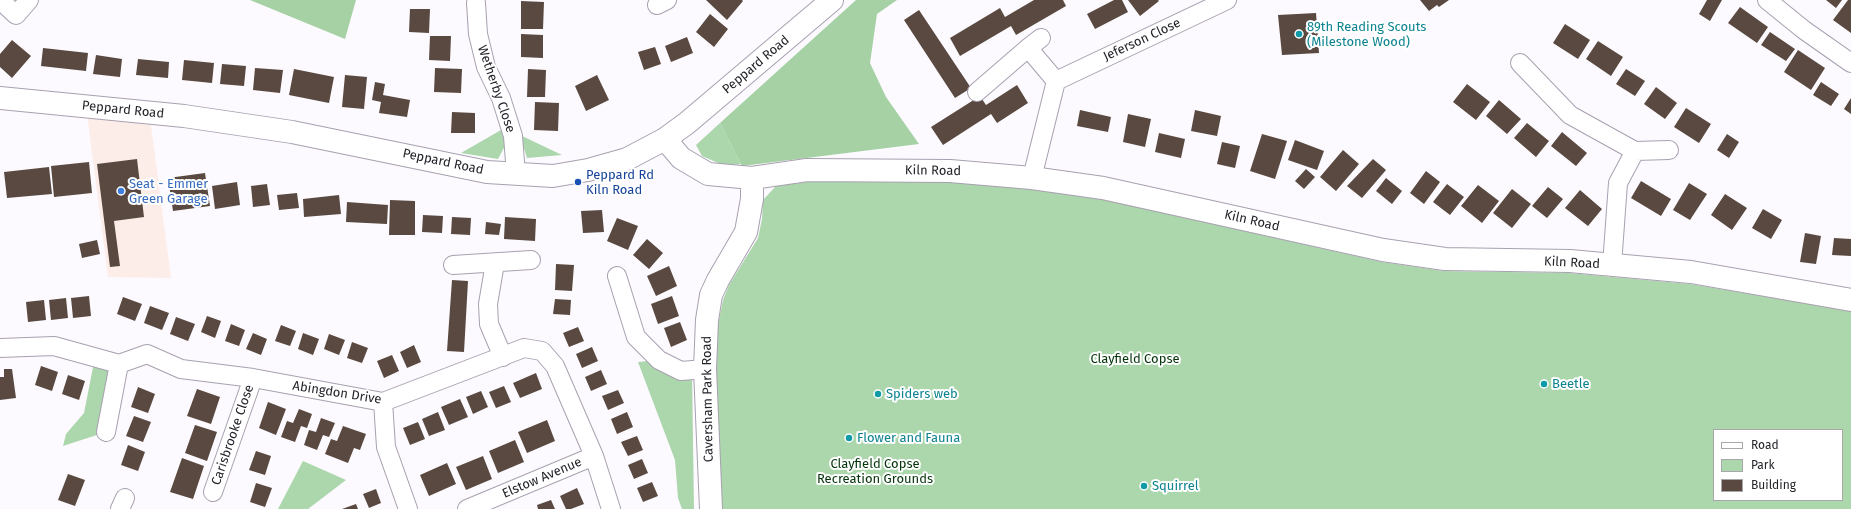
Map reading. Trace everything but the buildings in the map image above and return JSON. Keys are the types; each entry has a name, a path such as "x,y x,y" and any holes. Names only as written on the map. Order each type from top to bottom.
{"street":[{"path":"0,0 16,15 29,0"},
{"name":"Peppard Road","path":"0,98 184,116 292,132 487,172 516,175 553,176 588,170 627,159 665,139 686,124 832,0"},
{"name":"Jeferson Close","path":"1056,81 1227,0"},
{"path":"1767,0 1804,30 1851,63"},
{"name":"Wetherby Close","path":"476,3 478,34 486,67 501,98 513,136 516,175"},
{"path":"977,92 1034,43 1056,81 1032,178"},
{"path":"1520,63 1570,115 1635,151 1669,150"},
{"name":"Kiln Road","path":"665,139 681,158 708,174 752,178 807,170 950,171 1032,178 1103,188 1383,250 1445,259 1570,261 1691,272 1851,300"},
{"path":"1612,265 1618,183 1635,151"},
{"name":"Caversham Park Road","path":"711,509 705,369 707,320 711,295 746,232 752,200 752,178"},
{"path":"453,265 532,260"},
{"path":"495,263 488,304 489,324 503,357"},
{"path":"617,276 636,337 659,360 681,371 705,369"},
{"path":"6,348 54,346 119,364 106,432"},
{"name":"Abingdon Drive","path":"119,364 147,354 181,369 253,378 384,402 524,348 542,351 555,366 594,456 611,509"},
{"name":"Carisbrooke Close","path":"213,492 253,378"},
{"path":"384,402 386,447 408,509"},
{"name":"Elstow Avenue","path":"467,509 594,456"}],"shaded area":[{"path":"87,114 151,125 171,278 108,277"}],"green space":[{"path":"250,0 356,0 345,39"},
{"path":"856,0 897,0 877,14 870,63 886,97 919,144 742,166 720,123"},
{"path":"720,123 741,164 725,166 702,156 696,145"},
{"path":"501,130 506,144 498,159 461,153"},
{"path":"520,135 562,155 527,158"},
{"name":"Clayfield Copse","path":"807,182 950,182 1031,189 1102,199 1382,262 1444,271 1569,273 1690,284 1851,311 1851,509 720,509 716,357 718,325 723,300 729,285 758,238 762,219 763,200 776,186"},
{"path":"95,357 119,364 106,432 63,446 66,434 84,413"},
{"path":"659,360 692,370 694,509 682,509 678,498 675,460 638,362"},
{"path":"303,461 346,480 308,509 278,509"}],"place":[{"name":"89th Reading Scouts (Milestone Wood)","path":"1299,34"},
{"name":"Peppard Rd Kiln Road","path":"578,182"},
{"name":"Seat - Emmer Green Garage","path":"121,191"},
{"name":"Beetle","path":"1544,384"},
{"name":"Spiders web","path":"878,394"},
{"name":"Flower and Fauna","path":"849,438"},
{"name":"Squirrel","path":"1144,486"}],"park label":[{"name":"Clayfield Copse Recreation Grounds","path":"875,472"}]}
